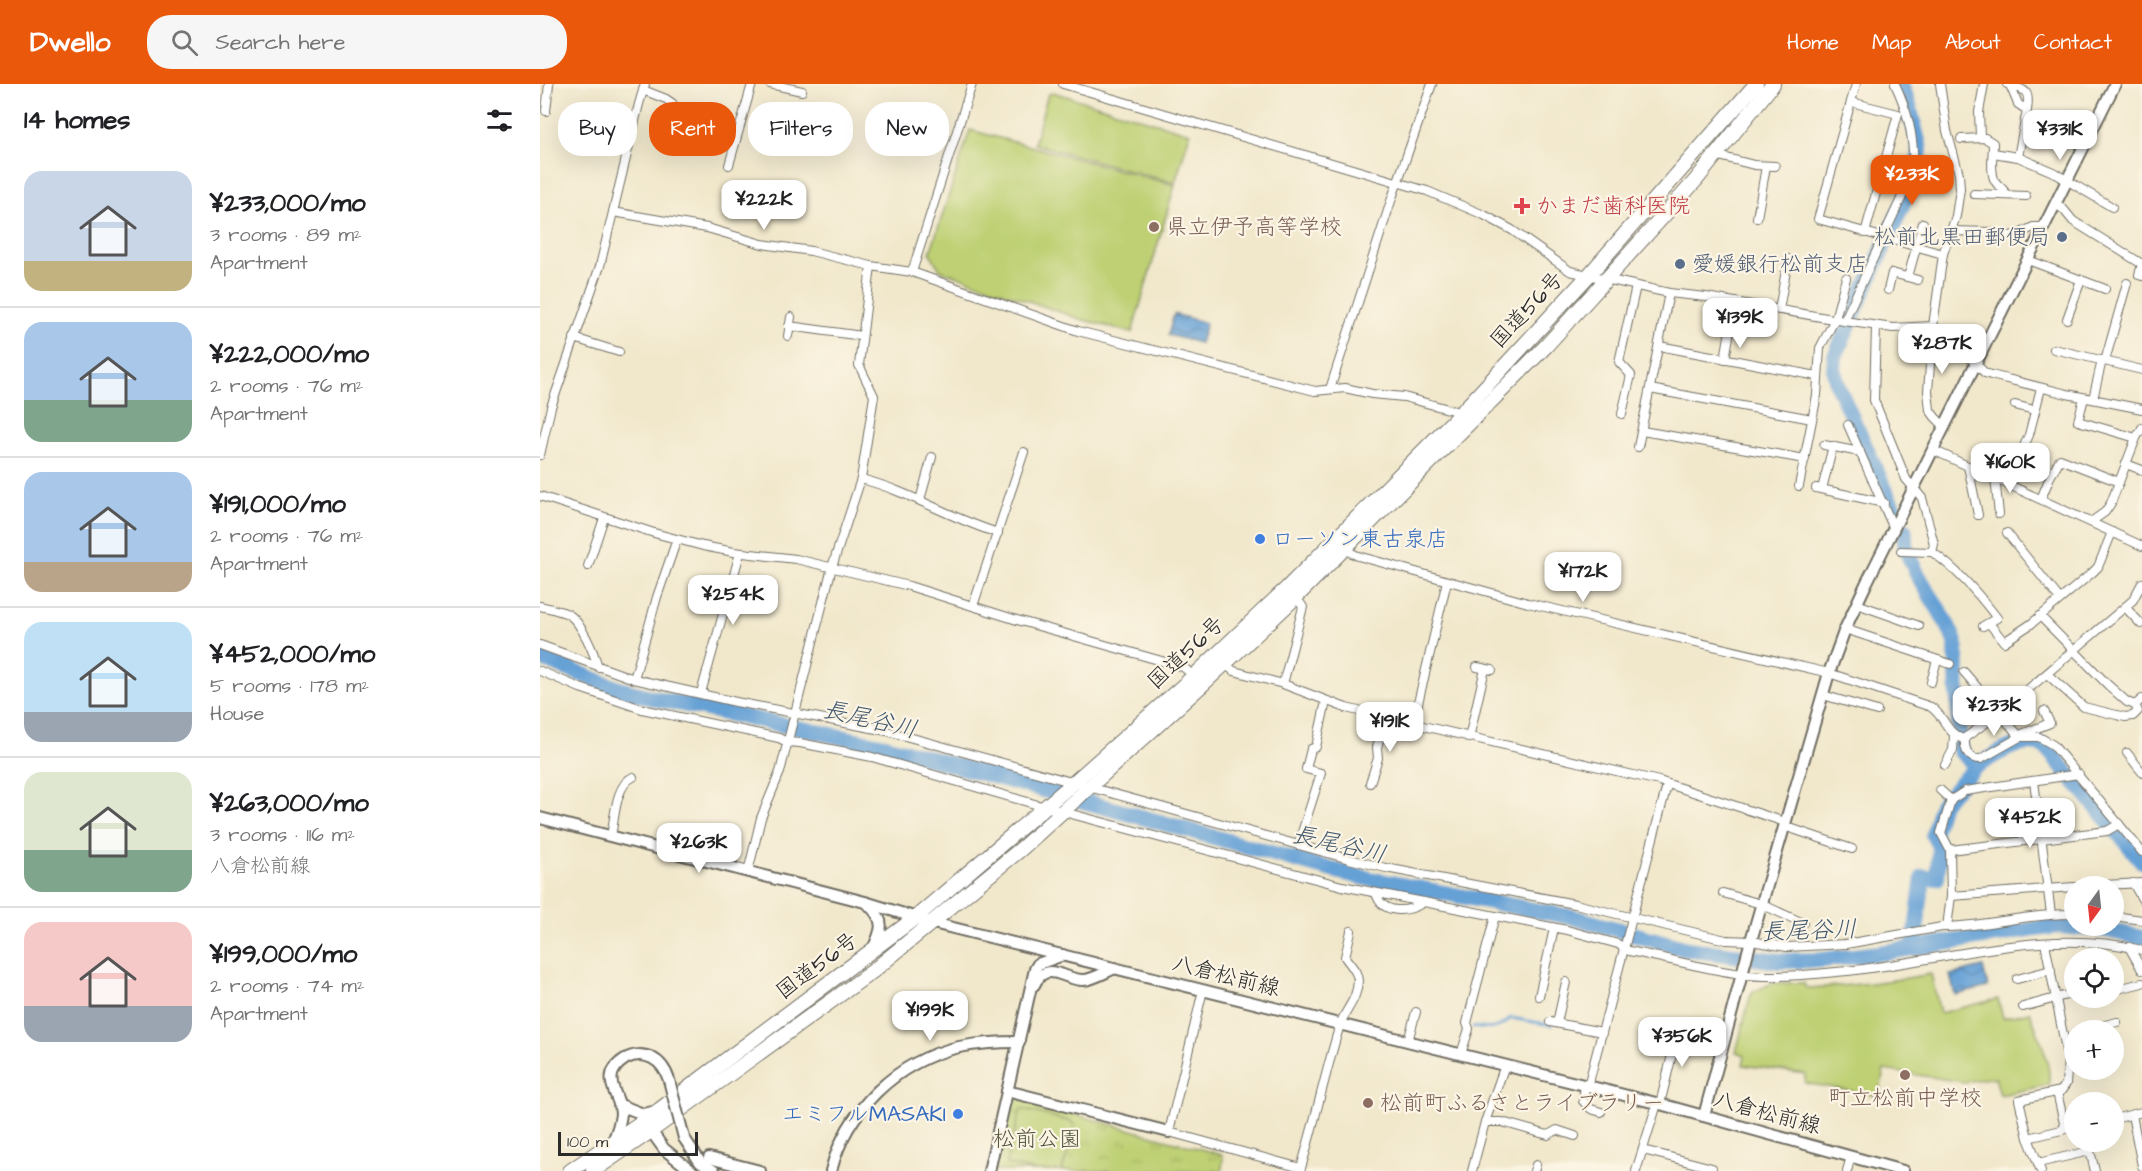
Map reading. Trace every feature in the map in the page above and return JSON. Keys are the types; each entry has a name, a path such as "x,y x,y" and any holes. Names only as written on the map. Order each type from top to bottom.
{"highway":[{"name":"国道56号","path":"592,1171 873,970 933,923 1090,787 1338,547 1468,414 1756,84"},
{"name":"国道56号","path":"1468,414 1546,346 1696,180 1773,84"},
{"name":"国道56号","path":"570,1171 659,1110 915,918 1198,680 1224,664 1296,597 1338,547"}],"street":[{"path":"546,111 549,84"},
{"path":"729,165 752,84"},
{"path":"770,84 802,91"},
{"path":"912,272 972,84"},
{"path":"1062,84 1427,191 1484,215 1512,230 1570,270 1588,276 1670,293 1835,320 1893,328 1932,327 1950,338 1985,373 2041,388 2142,409"},
{"path":"1330,389 1432,84"},
{"path":"1856,84 1818,219 1942,254"},
{"path":"1844,321 1912,173 1914,152 1909,127 1895,84"},
{"path":"1940,84 1947,131 1959,174 1959,203 1942,254 1932,327 1929,401 1935,417 1945,427"},
{"path":"1980,137 1979,112 1984,84"},
{"path":"2008,84 2027,93 2029,99 2018,157"},
{"path":"2008,84 2018,104 2027,110"},
{"path":"1704,1116 1761,904 1822,694 1845,629 2115,84"},
{"path":"540,455 551,407 593,289 644,87 670,102"},
{"path":"1851,102 1898,114 1865,233"},
{"path":"1961,139 1980,137 1993,143 1992,171 1995,181 2005,190 2006,195"},
{"path":"1993,153 2018,157 2053,172 2112,207"},
{"path":"1715,155 1775,166"},
{"path":"1757,218 1766,166"},
{"path":"1974,194 2025,196"},
{"path":"2056,204 2073,222 2142,264 2139,275 2142,276"},
{"path":"613,212 707,228 762,244 811,251 871,266 912,272 1078,331 1315,391 1345,388 1372,394 1404,397 1468,414"},
{"path":"1908,278 1923,223"},
{"path":"1950,231 1990,232 2009,236 2017,235 2033,227 2044,227"},
{"path":"1779,310 1788,259"},
{"path":"2028,260 2105,289"},
{"path":"748,872 761,818 780,772 832,567 861,479 874,396 859,364 871,266"},
{"path":"1888,290 1892,273 1918,280"},
{"path":"1799,486 1817,395 1820,348 1835,320 1846,278"},
{"path":"2066,319 2081,280"},
{"path":"2127,282 2128,293 2104,361 2078,421 2136,438"},
{"path":"1622,414 1631,375 1619,362 1636,286"},
{"path":"1638,447 1670,293"},
{"path":"1725,359 1735,302"},
{"path":"788,336 790,317"},
{"path":"1876,326 1874,400 1906,479 1922,498 1934,544 1932,552"},
{"path":"789,327 862,336"},
{"path":"574,338 619,352"},
{"path":"1659,346 1817,376"},
{"path":"2054,349 2142,370"},
{"path":"2007,484 2029,435 2041,388"},
{"path":"1650,389 1812,419"},
{"path":"2014,405 2034,410"},
{"path":"1848,425 1894,529"},
{"path":"2091,522 2105,512 2142,428"},
{"path":"1642,431 1804,459"},
{"path":"1860,452 1828,445 1819,489 1884,503"},
{"path":"1933,450 2142,546"},
{"path":"973,606 1024,452"},
{"path":"920,500 932,457"},
{"path":"2041,499 2060,459 2119,482"},
{"path":"2126,464 2142,470"},
{"path":"1968,466 1978,515"},
{"path":"1995,478 1999,514"},
{"path":"861,479 920,500 971,525 998,533"},
{"path":"540,496 604,518 677,539 740,553 796,559 909,586 1183,667 1198,680"},
{"path":"588,566 604,518"},
{"path":"1903,551 1932,552 1951,565 1997,618 1986,624 2004,642 2040,616 2098,567 2112,532"},
{"path":"2007,533 2059,598"},
{"path":"634,679 657,597 677,539"},
{"path":"1338,547 1528,603 1829,673 1931,707 1944,719 1950,733 1960,738 1971,758 1987,756 2019,736 2050,723 2044,711"},
{"path":"701,693 740,553"},
{"path":"1413,724 1447,581"},
{"path":"1945,765 1960,738 1999,714 2047,674 2133,600 2142,584"},
{"path":"1283,684 1304,607 1296,597"},
{"path":"1857,604 1919,626"},
{"path":"540,606 567,614 574,619 594,653 598,667"},
{"path":"2125,607 2141,624"},
{"path":"2040,616 2108,685 2127,702 2135,705 2138,711 2133,716 2126,717 2084,707 2047,674"},
{"path":"1845,629 1950,663"},
{"path":"540,645 634,679 793,714 887,731 1386,868 1575,904 1632,921 1691,930 1713,938 1787,946 1846,944 1947,927 2064,914"},
{"path":"1931,681 1937,660"},
{"path":"1224,664 1234,671 1283,684 1326,702 1667,785 1852,849"},
{"path":"1469,738 1485,669"},
{"path":"540,671 580,688 642,709 872,757 1342,886 1554,928 1599,938 1618,944 1629,951 1742,973 1805,974 1860,970 2045,943 2094,942 2142,950"},
{"path":"1964,672 2019,736 2039,737 2053,745 2079,774 2115,826 2140,845"},
{"path":"1822,694 1877,711"},
{"path":"2135,705 2142,699"},
{"path":"1298,845 1321,772 1306,769 1311,749 1316,747 1326,702"},
{"path":"1370,783 1378,758 1377,747 1386,717"},
{"path":"2127,753 2142,772"},
{"path":"1947,927 1951,896 1950,850 1941,833 1946,796 1965,791 2079,774"},
{"path":"611,836 621,789 626,780 633,777"},
{"path":"2034,781 2051,914"},
{"path":"1601,1112 1591,1109 1583,1101 1667,785"},
{"name":"八倉松前線","path":"540,818 865,902 933,923 1659,1104 1903,1171"},
{"path":"1950,850 2041,839 2115,826"},
{"path":"2133,883 2142,898"},
{"path":"2124,884 2142,883"},
{"path":"1951,896 2064,888"},
{"path":"1376,893 1378,901 1398,910 1411,909 1424,902"},
{"path":"1724,893 1761,904 1803,923"},
{"path":"865,902 876,912 882,922 873,950"},
{"path":"1461,1054 1469,1029 1467,1023 1496,916"},
{"path":"2124,917 2142,920"},
{"path":"1539,996 1554,928"},
{"path":"1007,1091 1301,1168 1340,1024 1354,1001 1358,978 1354,968 1345,957 1351,931"},
{"path":"2045,943 2064,1036"},
{"path":"2129,947 2142,970"},
{"path":"988,1171 1035,969 1038,964 1063,955"},
{"path":"1032,988 1038,976 1043,973 1050,972 1083,980 1114,968"},
{"path":"2017,979 2051,970"},
{"path":"1566,982 1554,1023 1602,1032"},
{"path":"2124,988 2142,983"},
{"path":"1169,1132 1203,990"},
{"path":"2022,1007 2064,996"},
{"path":"1407,1041 1416,1012"},
{"path":"1636,1171 1659,1104 1679,1026"},
{"path":"831,1171 839,1142 851,1123 866,1103 891,1079 922,1060 942,1052 975,1044 1019,1042"},
{"path":"613,1141 620,1120 620,1105 612,1087 612,1078 619,1063 630,1056 642,1054 662,1065 669,1080 684,1138 700,1162 714,1171"},
{"path":"1472,1171 1485,1122 1505,1065"},
{"path":"2066,1080 2065,1088 2057,1092 2019,1100 2028,1138 2040,1167 2090,1150 2096,1171"},
{"path":"2057,1092 2064,1120"},
{"path":"620,1105 643,1114 659,1110"},
{"path":"2124,1117 2142,1112"},
{"path":"2132,1115 2142,1166"},
{"path":"1485,1122 1502,1122 1548,1136 1557,1130 1575,1136"},
{"path":"2028,1138 2064,1129"},
{"path":"651,1131 664,1149 682,1160 692,1171"},
{"path":"1643,1150 1712,1168"},
{"path":"1847,1171 1851,1156"},
{"path":"709,1158 760,1171"}],"green space":[{"path":"1056,93 1190,133 1175,183 1034,144 1048,94"},
{"path":"970,130 1175,185 1132,333 1080,319 940,270 930,253"},
{"path":"1931,974 1940,1013 1998,999 2003,1018 2030,1012 2047,1059 2048,1085 2000,1095 1995,1077 1964,1082 1884,1070 1879,1096 1805,1083 1805,1074 1743,1065 1745,1055 1736,1052 1750,997 1753,992 1772,983 1804,983 1805,987 1809,988 1855,985"},
{"name":"松前公園","path":"1011,1097 1223,1155 1222,1171 995,1171"},
{"path":"1021,1109 1072,1122 1075,1127 1062,1171 1035,1171 1006,1164"}],"water":[{"path":"1174,314 1206,323 1200,343 1168,335"},
{"path":"1983,967 1988,987 1955,995 1950,975"}],"waterway":[{"path":"1893,507 1838,387 1834,371 1835,356 1917,172 1920,149 1901,84"},
{"path":"1904,529 1905,546 1911,561 1945,620 1956,645 1960,751 1976,766 2018,745 2035,743 2045,746 2142,861"},
{"name":"長尾谷川","path":"540,658 619,689 885,746 1332,870 1576,918 1687,949 1778,961 1822,960 2056,926 2107,930 2142,938"},
{"path":"1914,947 1923,877 1937,878 1940,848 1933,835 1941,805 1976,766"},
{"path":"1473,1027 1493,1028 1511,1018 1551,1025"}],"place":[{"name":"かまだ歯科医院","path":"1522,206"},
{"name":"県立伊予高等学校","path":"1154,227"},
{"name":"松前北黒田郵便局","path":"2062,237"},
{"name":"愛媛銀行松前支店","path":"1680,264"},
{"name":"ローソン東古泉店","path":"1260,539"},
{"name":"町立松前中学校","path":"1905,1075"},
{"name":"松前町ふるさとライブラリー","path":"1368,1103"},
{"name":"エミフルMASAKI","path":"958,1114"}]}
